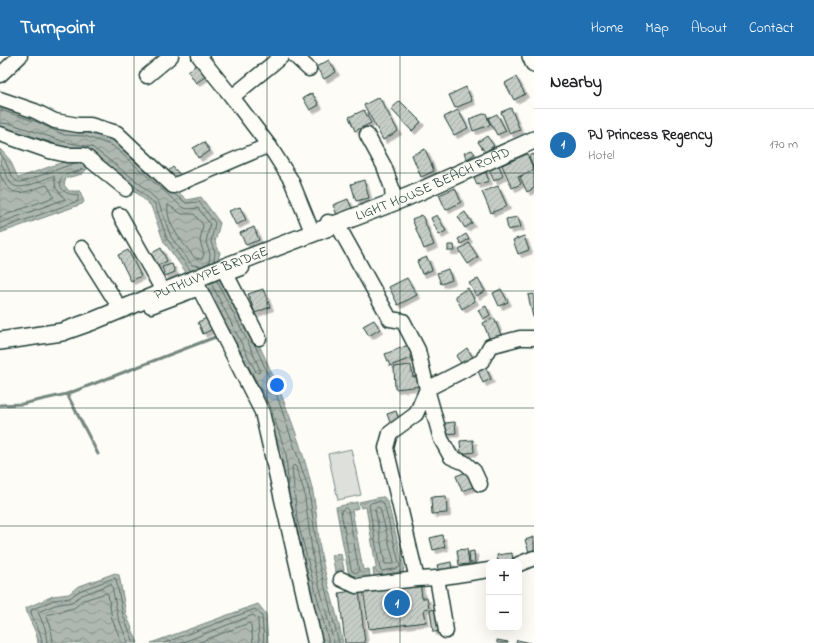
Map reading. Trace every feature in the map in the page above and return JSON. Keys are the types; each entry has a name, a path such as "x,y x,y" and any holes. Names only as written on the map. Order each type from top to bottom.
{"main road":[{"path":"531,56 534,63"},
{"name":"LIGHT HOUSE BEACH ROAD","path":"334,225 393,203 534,140"},
{"name":"PUTHUVYPE BRIDGE","path":"86,323 334,225"},
{"path":"0,341 62,332 86,323"}],"street":[{"path":"0,75 20,56"},
{"path":"147,76 170,56"},
{"path":"199,56 270,147 291,180 311,229"},
{"path":"232,97 282,56"},
{"path":"295,56 309,69"},
{"path":"0,99 35,111 55,120 78,126 90,125 117,133 173,186 262,148 270,147"},
{"path":"0,134 49,151 67,155 84,155 126,189"},
{"path":"367,135 384,166 392,188 393,203"},
{"path":"120,215 161,287"},
{"path":"223,262 329,222 334,225 390,319 404,321 418,350 441,439 452,457 465,463 474,471 480,484"},
{"path":"259,338 226,274 335,232 334,225"},
{"path":"82,248 118,305"},
{"path":"188,277 84,318 88,330 199,288 262,412 315,643"},
{"path":"417,579 386,448 390,433 416,414 427,389 482,361 490,346 520,338 534,338"},
{"path":"522,563 534,558"},
{"path":"341,579 356,586 437,578 486,570"},
{"path":"437,578 446,631"}],"shaded area":[{"path":"351,449 361,495 338,500 328,454"}],"water":[{"path":"0,101 118,138 187,200 201,197 220,223 215,242 220,253 217,262 272,372 284,401 304,459 314,497 323,564 343,643 320,643 285,495 282,454 266,408 188,275 164,242 151,206 133,189 87,154 0,132"},
{"path":"0,149 10,160 18,178 77,157 90,166 82,174 66,178 64,185 69,191 80,191 84,202 0,233"},
{"path":"384,497 388,503 404,568 403,572 374,576 373,569 376,569 376,566 366,507 361,508 359,502"},
{"path":"357,502 358,508 352,510 363,570 369,569 370,576 350,576 336,507"},
{"path":"341,554 344,570 339,573 335,571 332,555"},
{"path":"115,573 119,575 126,614 138,643 38,643 36,633 26,608 53,596 69,594 77,587"},
{"path":"258,604 266,614 268,643 151,643"}],"building":[{"path":"329,60 336,72 324,79 316,67"},
{"path":"198,64 206,76 196,83 188,71"},
{"path":"516,77 525,94 514,100 505,83"},
{"path":"466,87 472,101 455,108 449,95"},
{"path":"312,93 319,105 310,110 303,98"},
{"path":"379,97 398,131 383,140 364,105"},
{"path":"400,101 421,122 412,131 391,109"},
{"path":"511,108 520,130 510,134 501,112"},
{"path":"364,110 371,123 355,131 349,117"},
{"path":"458,110 468,128 454,135 444,117"},
{"path":"486,113 490,125 473,131 469,119"},
{"path":"497,114 506,131 497,135 488,118"},
{"path":"487,136 494,146 485,152 478,142"},
{"path":"204,142 210,151 198,158 193,148"},
{"path":"425,149 434,171 421,177 412,155"},
{"path":"472,150 475,154 467,159 464,153"},
{"path":"527,154 534,170 518,177 521,184 512,188 502,165"},
{"path":"534,154 534,169 529,156"},
{"path":"498,163 503,176 494,181 488,168"},
{"path":"173,167 181,176 175,181 167,172"},
{"path":"484,168 489,181 477,185 472,172"},
{"path":"534,170 534,188 527,192 520,177"},
{"path":"364,180 369,198 356,201 351,184"},
{"path":"498,186 507,206 491,213 482,192"},
{"path":"455,188 461,202 446,210 439,195"},
{"path":"348,199 352,209 337,215 333,205"},
{"path":"240,207 246,220 236,225 229,211"},
{"path":"465,212 472,223 465,228 458,217"},
{"path":"422,215 434,245 424,249 412,219"},
{"path":"437,215 446,231 439,235 431,218"},
{"path":"518,217 521,227 508,230 506,219"},
{"path":"254,227 259,240 246,245 240,233"},
{"path":"466,234 469,239 461,244 458,239"},
{"path":"524,236 529,250 518,254 513,240"},
{"path":"469,243 478,257 468,264 459,250"},
{"path":"448,245 454,245 455,251 448,251"},
{"path":"161,248 167,261 157,266 150,254"},
{"path":"128,250 141,276 131,281 118,255"},
{"path":"427,257 432,270 422,274 417,261"},
{"path":"172,264 175,272 165,276 162,267"},
{"path":"448,269 452,280 441,284 437,273"},
{"path":"407,278 417,295 398,305 389,287"},
{"path":"478,279 485,291 476,296 469,283"},
{"path":"468,288 475,301 462,309 455,296"},
{"path":"263,289 270,307 255,313 248,294"},
{"path":"501,289 508,302 499,306 493,293"},
{"path":"534,294 534,317 533,317 528,295"},
{"path":"486,306 490,315 483,319 478,310"},
{"path":"209,317 214,328 203,334 198,322"},
{"path":"494,318 501,335 490,340 483,323"},
{"path":"374,320 380,329 369,336 363,326"},
{"path":"411,344 416,356 390,366 385,354"},
{"path":"467,348 474,359 463,366 456,356"},
{"path":"411,365 413,377 420,376 422,386 395,389 394,367"},
{"path":"486,368 491,379 483,383 478,371"},
{"path":"396,411 400,422 391,425 387,414"},
{"path":"455,422 456,433 446,434 445,423"},
{"path":"473,440 474,452 461,454 460,441"},
{"path":"471,470 475,479 470,481 473,487 462,491 456,476"},
{"path":"446,496 447,513 432,514 431,497"},
{"path":"442,535 445,547 433,550 430,538"},
{"path":"534,537 534,551 529,552 525,540"},
{"path":"467,549 469,564 459,565 457,550"},
{"path":"474,551 475,563 470,563 469,552"},
{"path":"512,553 513,559 498,559 497,555"},
{"path":"451,562 452,570 439,573 437,565"},
{"path":"420,581 422,598 427,598 429,608 424,609 426,622 369,629 363,589"},
{"path":"359,590 365,643 345,643 339,593"},
{"path":"440,609 443,631 433,632 430,610"},
{"path":"497,640 508,642 508,643 497,643"},
{"path":"517,640 531,643 516,643"}],"waterway":[{"path":"98,454 67,394 218,336"},
{"path":"0,405 22,404 67,394"}],"place":[{"name":"PJ Princess Regency","path":"397,603"}]}
